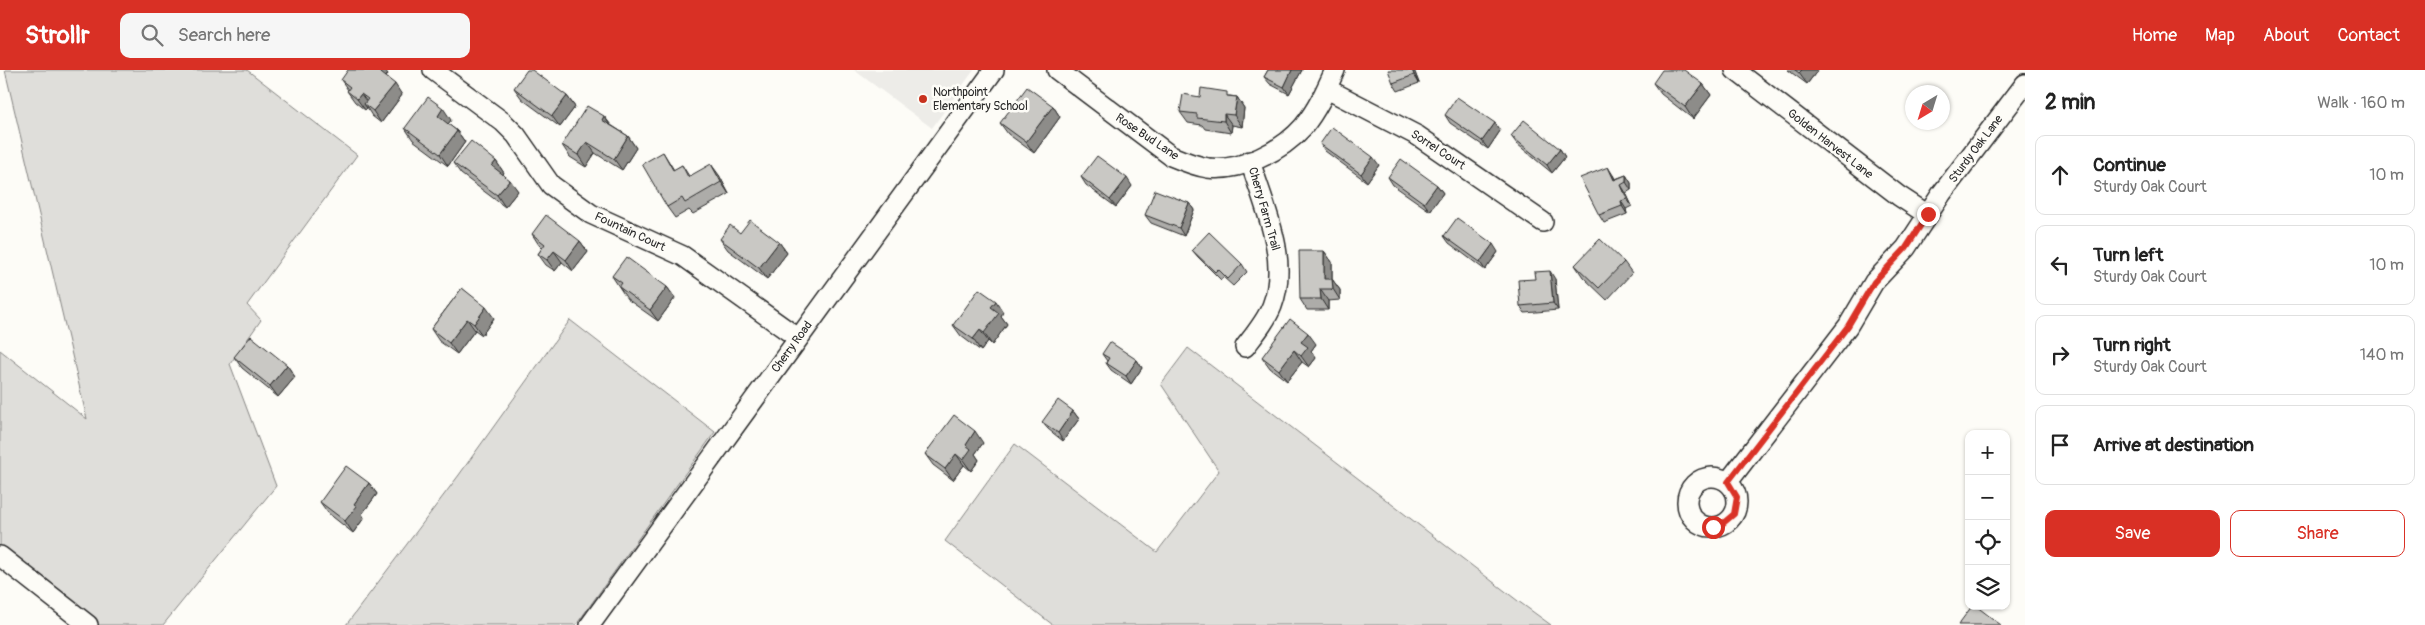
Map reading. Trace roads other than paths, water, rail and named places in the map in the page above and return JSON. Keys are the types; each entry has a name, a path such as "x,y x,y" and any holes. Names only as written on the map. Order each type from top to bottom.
{"street":[{"name":"Fountain Court","path":"433,70 503,122 516,136 551,185 591,214 683,256 798,338"},
{"name":"Cherry Road","path":"590,625 994,70"},
{"name":"Rose Bud Lane","path":"1057,70 1171,156 1190,164 1208,168 1238,166 1250,161"},
{"name":"Cherry Farm Trail","path":"1245,347 1261,326 1272,306 1279,274 1272,234 1250,161 1286,142 1302,128 1327,89 1335,70"},
{"name":"Golden Harvest Lane","path":"1735,70 1899,196 1928,214"},
{"name":"Sturdy Oak Lane","path":"1728,482 1848,326 1874,282 1906,248 1928,214 2025,84"},
{"name":"Sorrel Court","path":"1327,89 1418,136 1543,222"},
{"path":"0,556 88,625"}],"place":[{"name":"Northpoint Elementary School","path":"923,99"}]}
